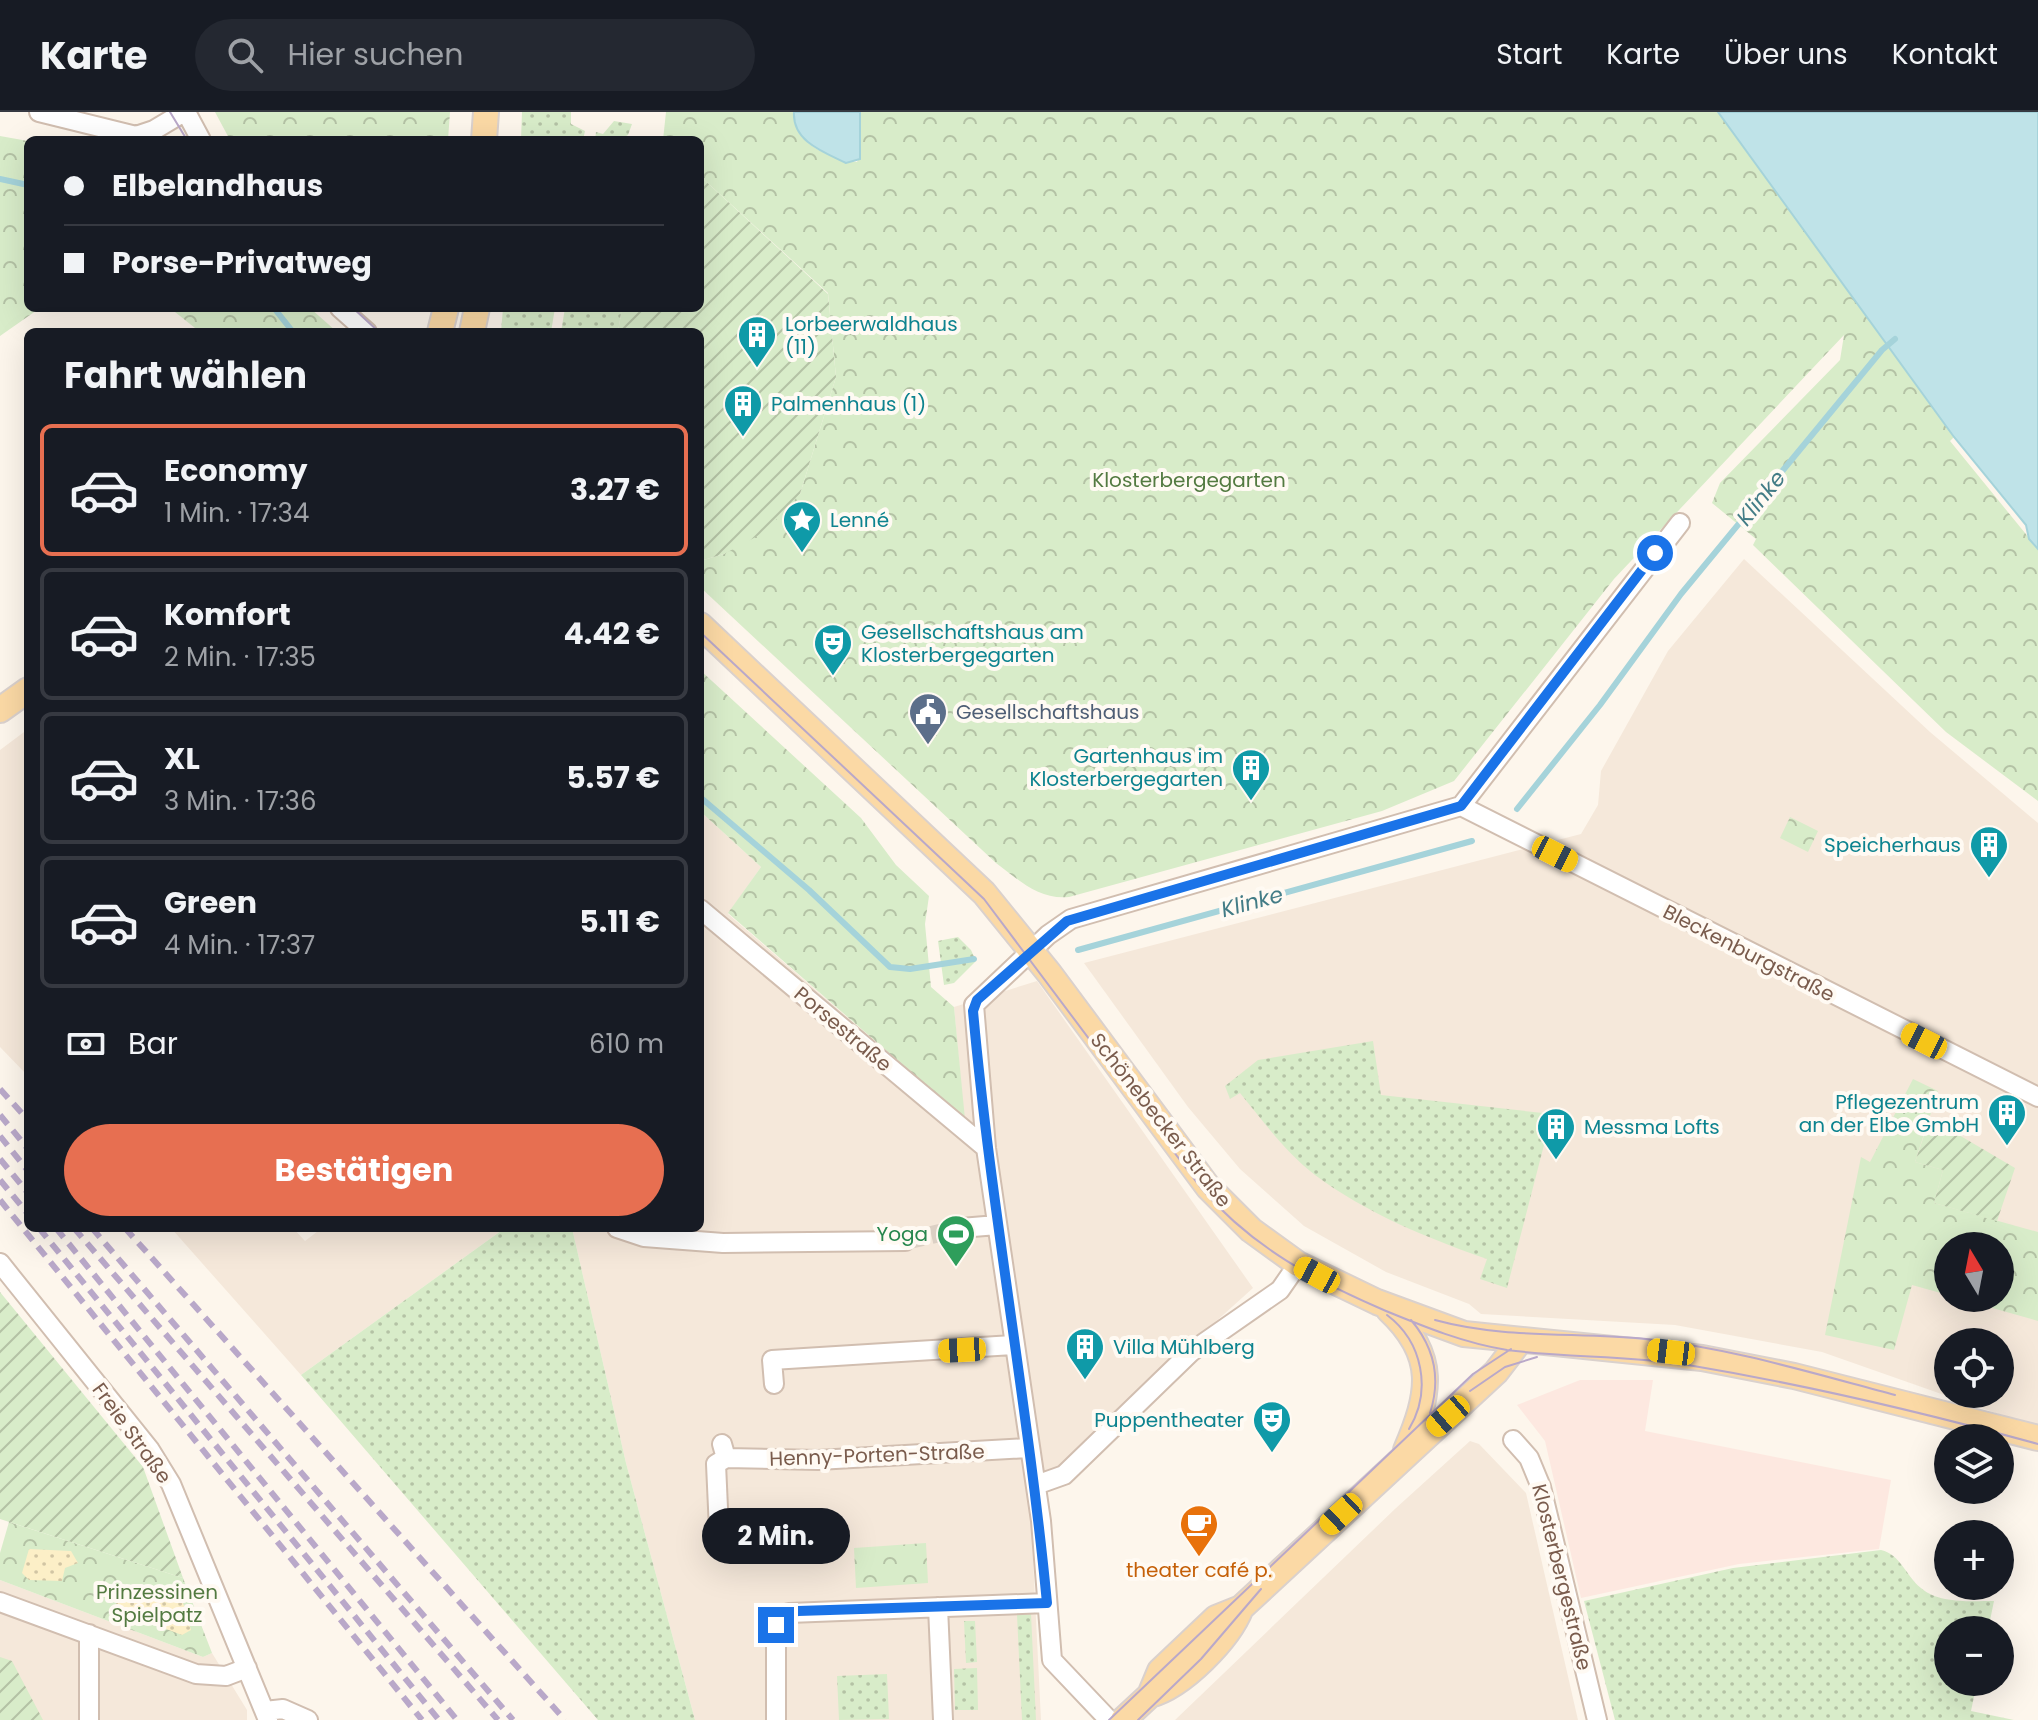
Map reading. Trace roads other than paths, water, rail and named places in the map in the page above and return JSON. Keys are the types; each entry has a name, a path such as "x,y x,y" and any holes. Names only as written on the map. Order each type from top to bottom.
{"main road":[{"path":"484,136 486,112"},
{"name":"Schönebecker Straße","path":"704,629 960,869 1032,950 1208,1187 1258,1236 1298,1264 1381,1304 1464,1334 1519,1342 1626,1347 1692,1356 1794,1376 2038,1438"},
{"path":"0,710 24,693"},
{"path":"1381,1304 1410,1332 1425,1369 1424,1403 1404,1455"},
{"path":"1123,1720 1150,1695 1160,1671 1206,1627 1216,1618 1241,1608 1496,1372 1519,1342"}],"street":[{"path":"39,112 129,135 158,135 185,112 199,136"},
{"path":"146,112 158,135"},
{"path":"344,312 362,328"},
{"path":"1109,1720 1052,1660 1036,1485 1028,1448 986,1148 973,1009 979,999 1032,950 1071,919 1461,806 1680,523"},
{"name":"Bleckenburgstraße","path":"1461,806 2038,1097"},
{"name":"Porsestraße","path":"704,912 986,1148"},
{"path":"961,1228 997,1225"},
{"path":"629,1232 644,1237 723,1243 905,1241"},
{"name":"Freie Straße","path":"0,1263 150,1450 171,1484 266,1716"},
{"path":"1036,1485 1064,1475 1191,1352 1280,1290 1298,1264"},
{"path":"774,1384 772,1360 1013,1345"},
{"name":"Klosterbergestraße","path":"1513,1440 1529,1458 1541,1487 1597,1720"},
{"name":"Henny-Porten-Straße","path":"719,1530 716,1464 724,1451 818,1460 1028,1448"},
{"path":"0,1602 196,1674 226,1676 247,1668"},
{"path":"776,1720 775,1634 781,1618 798,1611 1047,1603"},
{"path":"938,1607 943,1720"},
{"path":"89,1634 89,1720"},
{"path":"266,1716 283,1709 308,1720"}],"water":[{"path":"794,112 860,112 860,159 846,163 811,144 798,131"},
{"path":"1718,112 2038,112 2038,549 2029,539 2026,525 1954,437"}],"waterway":[{"name":"Klinke","path":"0,179 24,184"},
{"name":"Klinke","path":"277,312 290,328"},
{"name":"Klinke","path":"1517,809 1600,705 1681,594 1882,350 1895,339"},
{"name":"Klinke","path":"704,800 809,890 890,967 910,969 974,959"},
{"name":"Klinke","path":"1078,950 1472,841"}],"tunnel":[{"path":"905,1241 961,1228"}],"tram line":[{"path":"170,112 185,136"},
{"path":"357,312 375,328"},
{"path":"704,636 984,899 1201,1188 1242,1228 1286,1260 1386,1311 1475,1343 1530,1353 1665,1362 1777,1381 2038,1444"},
{"path":"1387,1315 1409,1339 1420,1368 1420,1399 1409,1429"},
{"path":"1411,1320 1425,1341 1433,1364 1435,1388 1430,1413"},
{"path":"1435,1320 1513,1333 1646,1339 1709,1348 1895,1395"},
{"path":"1109,1720 1473,1374 1511,1349"},
{"path":"1470,1391 1505,1367 1537,1357"},
{"path":"1138,1720 1201,1659 1261,1589"}],"railway":[{"path":"0,1089 24,1116"},
{"path":"0,1115 24,1144"},
{"path":"0,1136 24,1166"},
{"path":"0,1159 24,1188"},
{"path":"0,1180 24,1209"},
{"path":"0,1200 24,1230"},
{"path":"26,1232 422,1720"},
{"path":"42,1232 439,1720"},
{"path":"59,1232 457,1720"},
{"path":"77,1232 498,1720"},
{"path":"95,1232 513,1720"},
{"path":"129,1232 565,1720"}],"place":[{"name":"Lorbeerwaldhaus (11)","path":"757,369"},
{"name":"Palmenhaus (1)","path":"743,438"},
{"name":"Lenné","path":"802,554"},
{"name":"Gesellschaftshaus am Klosterbergegarten","path":"833,677"},
{"name":"Gesellschaftshaus","path":"928,746"},
{"name":"Gartenhaus im Klosterbergegarten","path":"1251,802"},
{"name":"Speicherhaus","path":"1989,879"},
{"name":"Pflegezentrum an der Elbe GmbH","path":"2007,1147"},
{"name":"Messma Lofts","path":"1556,1161"},
{"name":"Yoga","path":"956,1268"},
{"name":"Villa Mühlberg","path":"1085,1381"},
{"name":"Puppentheater","path":"1272,1454"},
{"name":"theater café p.","path":"1199,1558"}],"park label":[{"name":"Klosterbergegarten","path":"1189,480"},
{"name":"Prinzessinen Spielpatz","path":"157,1604"}]}
